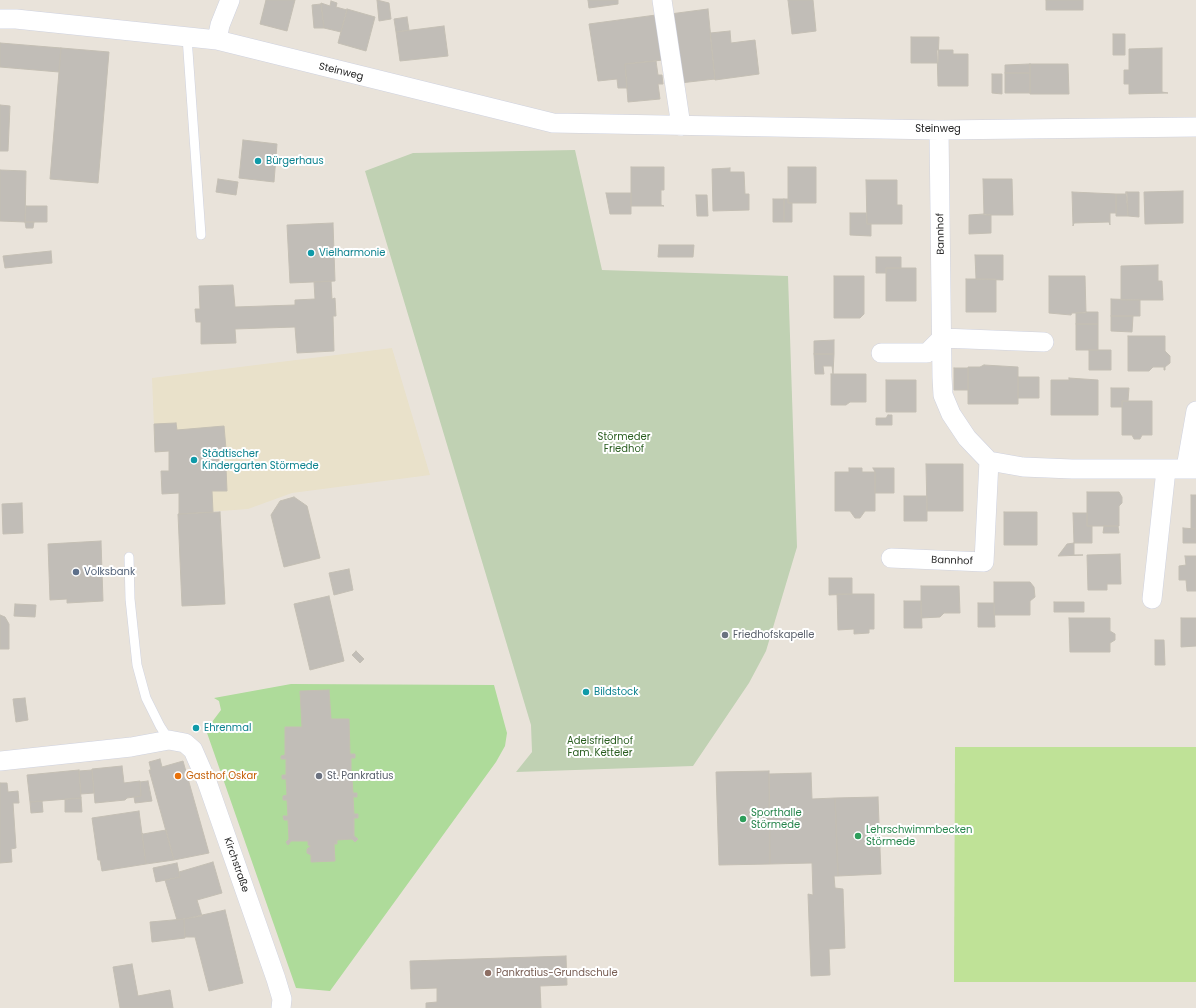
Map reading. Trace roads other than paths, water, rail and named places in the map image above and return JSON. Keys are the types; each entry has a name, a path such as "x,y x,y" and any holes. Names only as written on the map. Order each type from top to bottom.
{"street":[{"path":"217,40 220,25 230,0"},
{"path":"662,0 681,126"},
{"name":"Steinweg","path":"0,19 16,19 217,40 552,123 939,130 1196,127"},
{"name":"Bannhof","path":"891,558 984,562 989,461 967,438 951,414 943,395 939,130"},
{"path":"881,353 927,353 942,338 1044,342"},
{"path":"989,461 1023,467 1166,470 1191,469 1196,411"},
{"path":"1152,599 1166,470"},
{"name":"Kirchstraße","path":"0,761 131,747 169,740 185,743 193,750 198,759 276,979 282,999 281,1008"}],"lane":[{"path":"187,37 201,235"},
{"path":"129,556 130,599 137,665 146,698 169,740"}],"place":[{"name":"Bürgerhaus","path":"258,161"},
{"name":"Vielharmonie","path":"311,253"},
{"name":"Städtischer Kindergarten Störmede","path":"194,460"},
{"name":"Volksbank","path":"76,572"},
{"name":"Friedhofskapelle","path":"725,635"},
{"name":"Bildstock","path":"586,692"},
{"name":"Ehrenmal","path":"196,728"},
{"name":"Gasthof Oskar","path":"178,776"},
{"name":"St. Pankratius","path":"319,776"},
{"name":"Sporthalle Störmede","path":"743,819"},
{"name":"Lehrschwimmbecken Störmede","path":"858,836"},
{"name":"Pankratius-Grundschule","path":"488,973"}],"park label":[{"name":"Störmeder Friedhof","path":"624,442"},
{"name":"Adelsfriedhof Fam. Ketteler","path":"600,746"}]}
